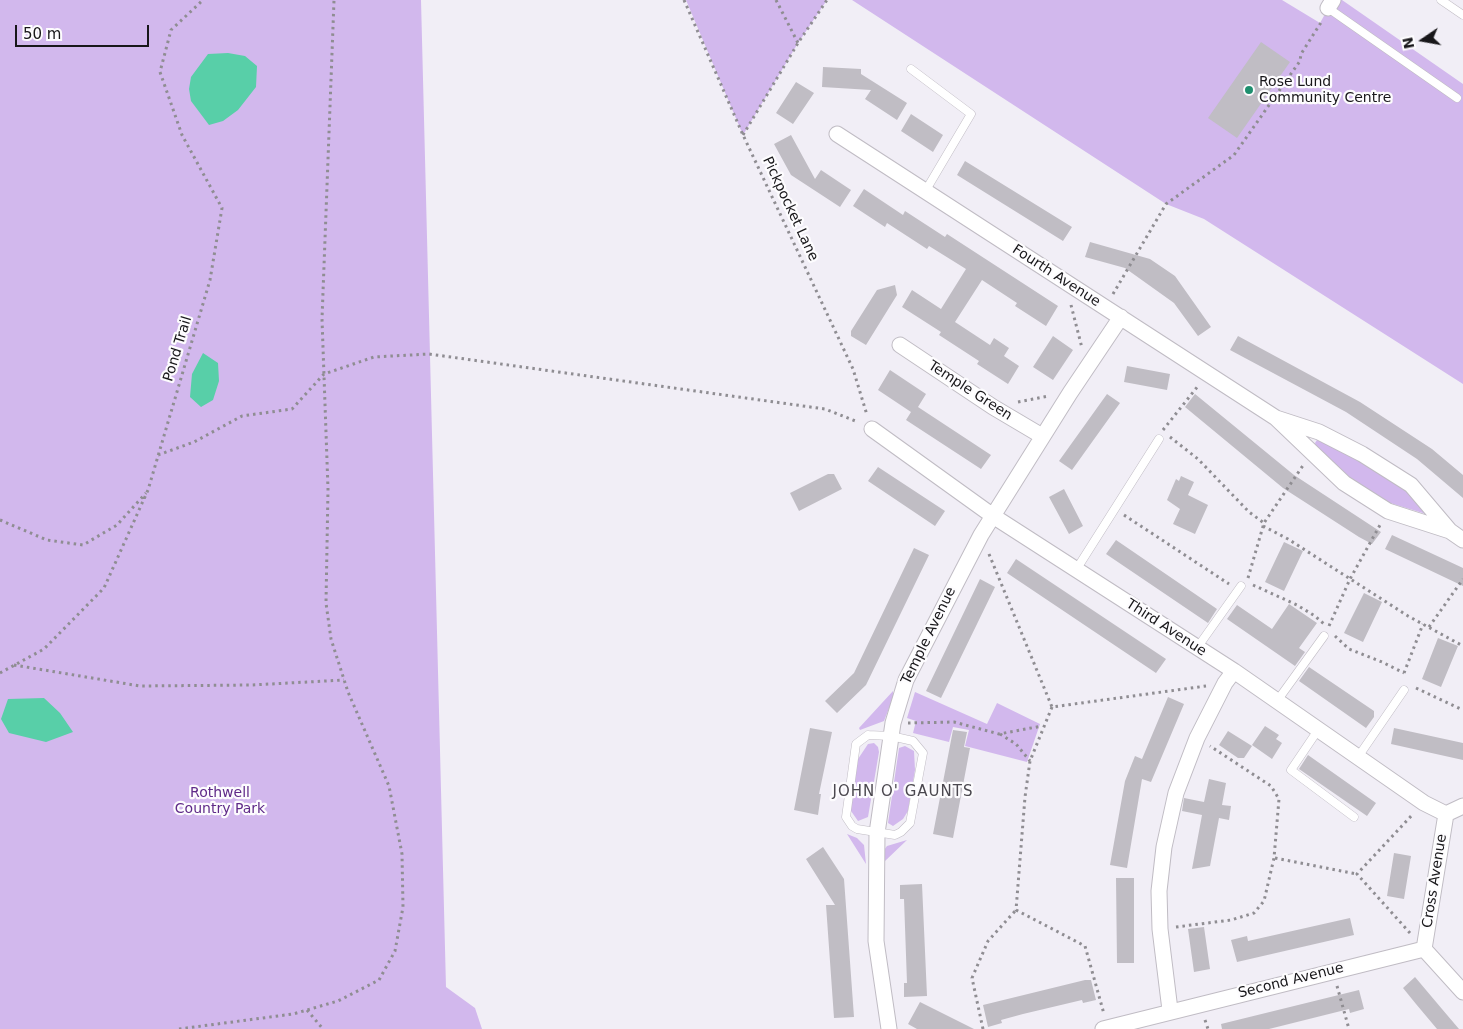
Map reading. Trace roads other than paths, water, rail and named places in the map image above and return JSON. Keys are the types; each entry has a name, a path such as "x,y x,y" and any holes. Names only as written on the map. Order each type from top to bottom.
{"street":[{"name":"Fourth Avenue","path":"837,134 1276,418 1344,483 1388,511 1450,531"},
{"name":"Temple Avenue","path":"889,1029 876,941 876,833 892,730 906,680 981,535 1070,392 1121,317"},
{"name":"Temple Green","path":"900,345 993,407 1042,436"},
{"name":"Fourth Avenue","path":"1276,418 1319,432 1362,454 1411,485 1450,531 1463,540"},
{"name":"Third Avenue","path":"872,429 993,516 1197,648 1229,677 1277,701 1424,803 1446,814"},
{"path":"1170,1010 1160,929 1159,891 1164,848 1176,793 1197,738 1229,677"},
{"path":"1446,814 1463,806"},
{"name":"Cross Avenue","path":"1424,949 1446,814"},
{"path":"1424,949 1463,992"},
{"name":"Second Avenue","path":"1105,1028 1170,1010 1424,949"}],"lane":[{"path":"1441,0 1463,15"},
{"path":"1330,4 1457,98"},
{"path":"911,69 970,114 926,190"},
{"path":"1076,570 1159,439"},
{"path":"1197,648 1240,588"},
{"path":"1277,701 1324,636"},
{"path":"1358,757 1406,687"},
{"path":"892,730 913,741 921,748 923,759 910,823 901,832 895,834 876,833 852,826 845,812 856,744 868,734 892,730"},
{"path":"1318,730 1291,770 1354,817"}],"place":[{"name":"Rose Lund Community Centre","path":"1249,90"}],"district":[{"name":"JOHN O' GAUNTS","path":"903,792"}],"park label":[{"name":"Rothwell Country Park","path":"220,802"}]}
